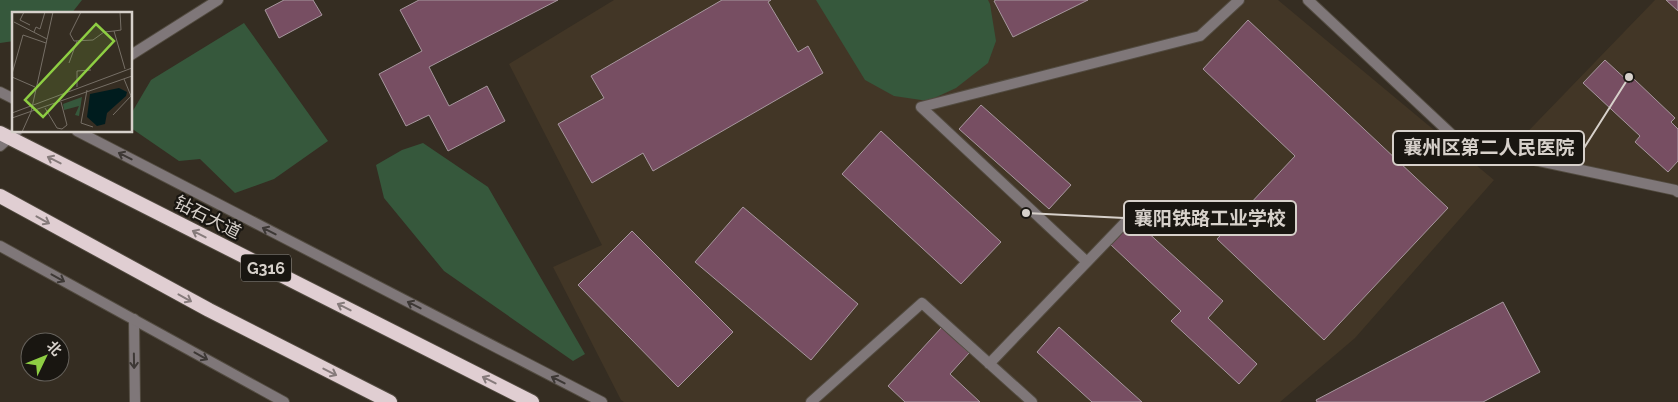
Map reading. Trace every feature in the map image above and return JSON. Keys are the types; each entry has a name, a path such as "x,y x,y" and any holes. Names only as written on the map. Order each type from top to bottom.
{"highway":[{"name":"钻石大道","path":"7,137 532,402"},
{"path":"0,196 209,310 390,402"}],"street":[{"path":"132,54 218,0"},
{"path":"1087,262 921,107 1200,36 1239,0"},
{"path":"1308,0 1465,147 1677,189"},
{"path":"0,92 12,98"},
{"path":"79,132 602,402"},
{"path":"990,364 1137,210"},
{"path":"0,246 284,402"},
{"path":"811,402 922,303 1032,402"},
{"path":"134,319 135,402"}],"shaded area":[{"path":"614,0 1278,0 1494,180 1355,338 1280,402 624,402 621,400 553,267 602,245 509,64"},
{"path":"1655,0 1678,0 1678,192 1506,154"}],"green space":[{"path":"0,0 82,0 73,12 12,12 12,41 0,43"},
{"path":"816,0 988,0 996,41 988,63 956,88 928,101 894,96 865,80"},
{"path":"244,23 328,141 274,179 235,193 200,159 179,161 132,129 132,112 151,80"},
{"path":"423,143 488,187 585,354 573,361 444,271 384,198 376,165 402,150"}],"building":[{"path":"284,0 313,0 322,15 279,38 265,10"},
{"path":"419,0 558,0 429,67 449,106 487,86 505,121 448,151 429,115 406,126 379,74 422,51 400,10"},
{"path":"722,0 771,0 768,2 798,52 808,46 823,73 653,171 643,153 592,183 558,124 604,98 591,76"},
{"path":"1088,0 1013,37 994,1"},
{"path":"1666,0 1678,0 1678,11"},
{"path":"1248,20 1448,208 1324,340 1217,239 1295,156 1203,69"},
{"path":"1605,60 1630,83 1634,79 1675,118 1671,122 1678,129 1678,161 1668,172 1635,142 1640,136 1583,83"},
{"path":"981,105 1071,185 1049,209 959,129"},
{"path":"881,131 1001,242 961,284 842,174"},
{"path":"743,207 858,304 811,360 695,262"},
{"path":"1133,219 1223,301 1208,318 1257,364 1239,384 1171,321 1181,311 1110,244"},
{"path":"632,231 733,332 678,387 578,285"},
{"path":"1503,302 1540,372 1483,402 1317,402 1316,400"},
{"path":"942,327 969,353 950,374 980,402 905,402 888,386"},
{"path":"1059,327 1142,402 1092,402 1037,352"}],"place":[{"name":"襄州区第二人民医院","path":"1629,77"},
{"name":"襄阳铁路工业学校","path":"1026,213"}]}
